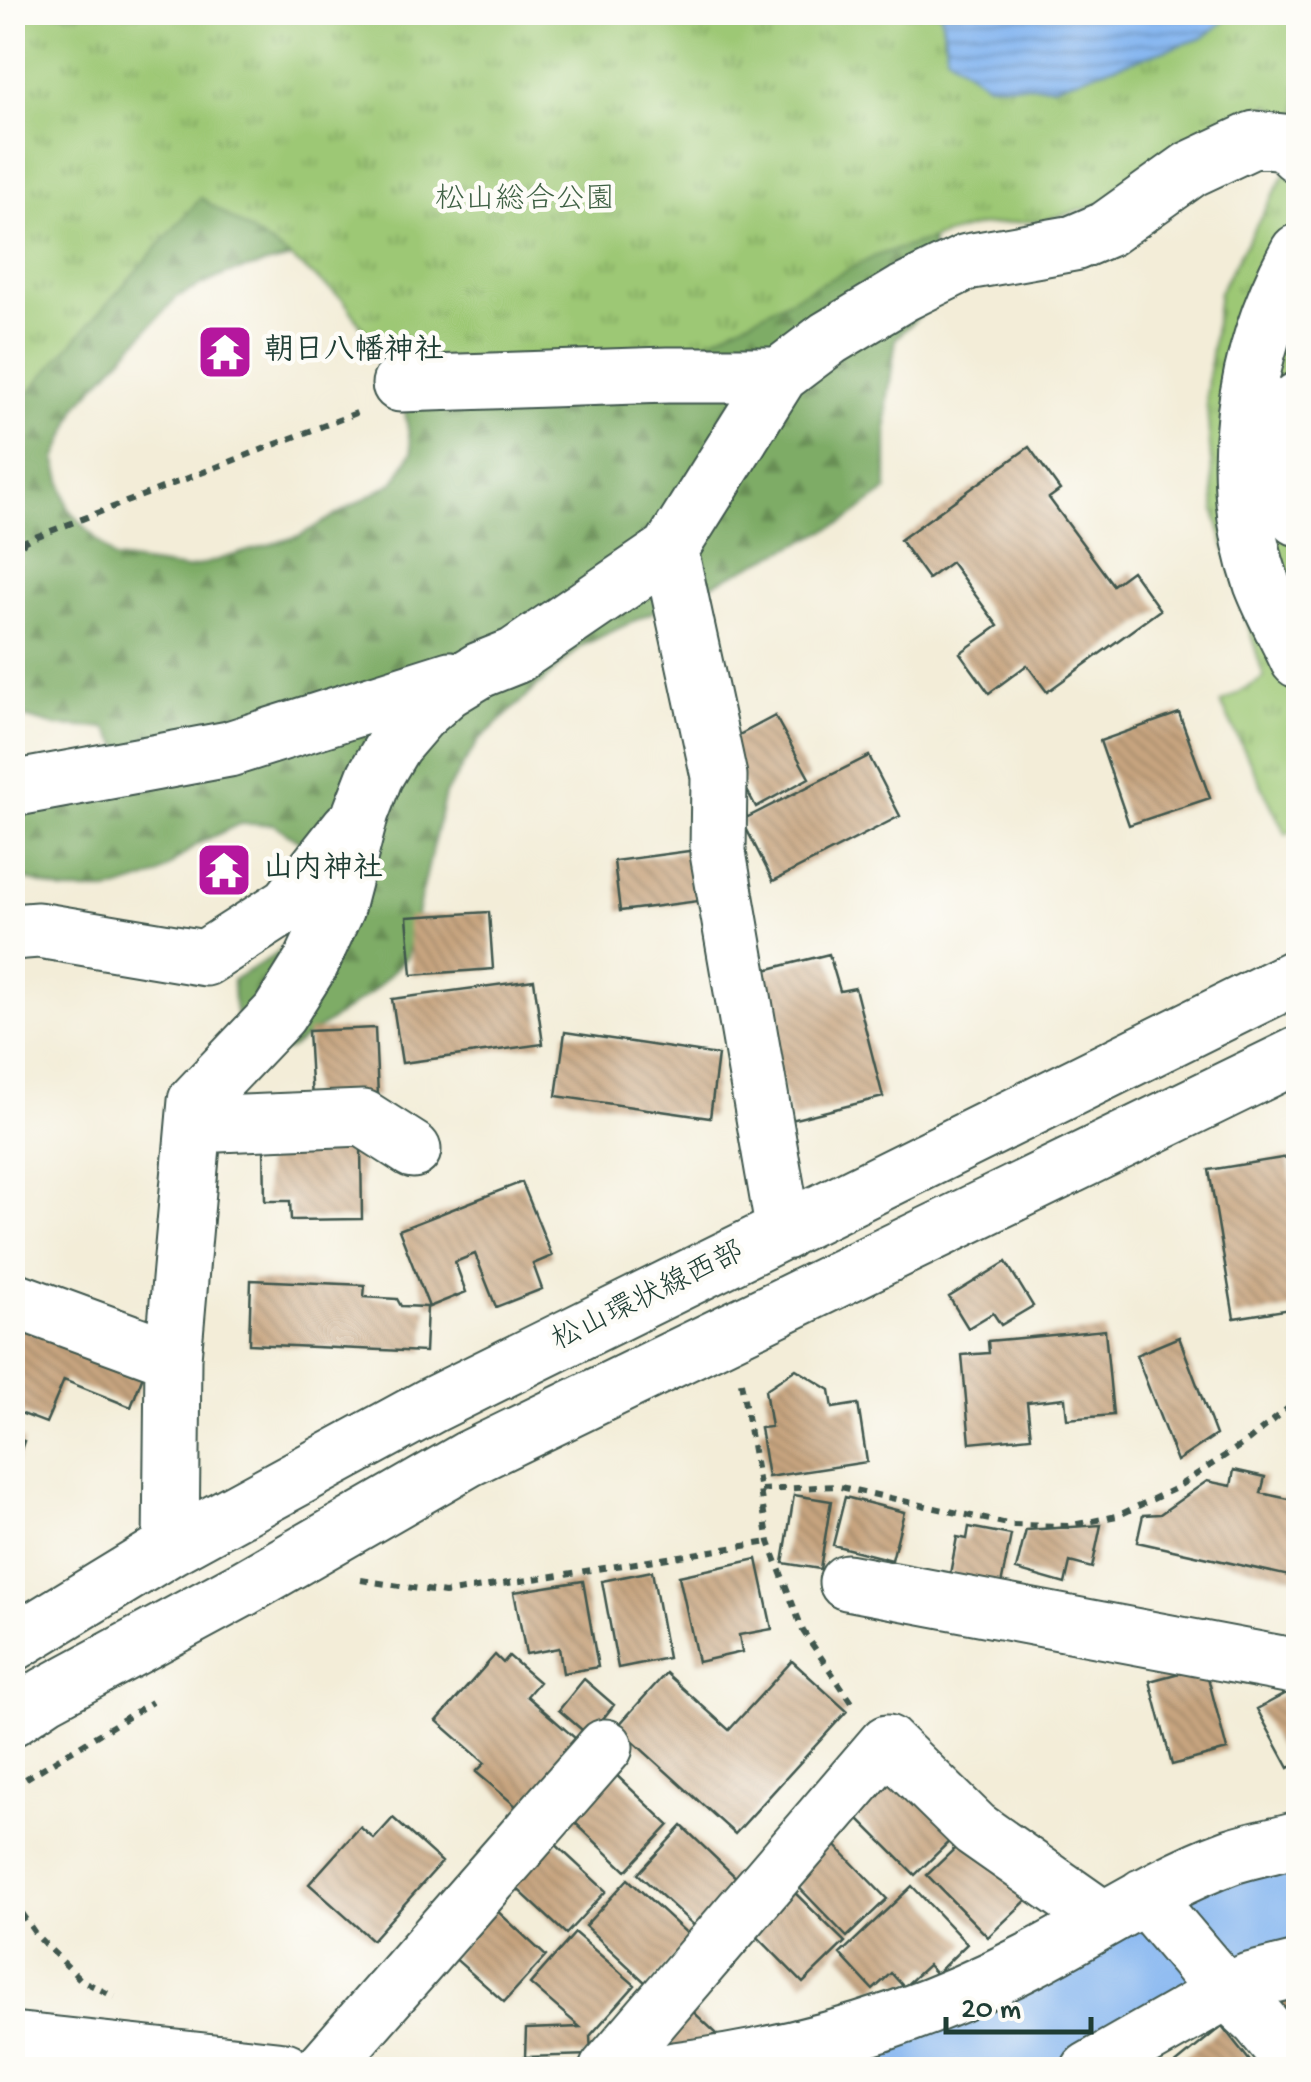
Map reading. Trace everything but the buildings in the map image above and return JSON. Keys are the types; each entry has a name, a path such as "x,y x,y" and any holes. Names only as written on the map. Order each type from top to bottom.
{"street":[{"path":"12,789 229,748 515,656 670,550 780,375 844,329 967,262 1074,243 1107,229 1191,169 1255,139 1291,149"},
{"path":"1298,252 1256,352 1242,432 1243,509 1263,585 1298,660"},
{"path":"383,396 780,375"},
{"path":"1298,400 1287,458 1298,518"},
{"path":"670,550 719,776 718,853 784,1232"},
{"path":"171,1547 173,1358 196,1102 279,1014 311,963 336,908 361,812 375,776 394,744 447,690 480,670"},
{"path":"12,932 38,930 206,958 289,904 361,812"},
{"name":"松山環状線西部","path":"12,1644 171,1547 432,1405 1298,976"},
{"path":"12,1718 468,1458 1298,1055"},
{"path":"194,1125 363,1118 414,1150"},
{"path":"12,1299 173,1358"},
{"path":"846,1582 1298,1667"},
{"path":"607,2070 886,1742 975,1829 1133,1908 1258,2020 1298,2068"},
{"path":"322,2070 605,1747"},
{"path":"674,2070 831,2041 935,2006 1233,1856 1298,1839"},
{"path":"1088,2070 1221,1985 1298,1969"},
{"path":"12,2040 286,2070"}],"path":[{"path":"12,557 26,541 383,396"},
{"path":"760,1490 836,1486 1012,1526 1068,1526 1117,1516 1174,1490 1249,1440 1298,1400"},
{"path":"361,1580 446,1592 770,1542"},
{"path":"12,1900 38,1936 81,1980 130,2004"}],"green space":[{"path":"13,13 932,239 931,287 926,309 896,338 887,403 887,490 846,521 583,645 479,740 445,794 407,957 372,992 288,1050 265,1054 249,1037 236,1013 233,980 275,955 309,920 305,845 273,824 239,824 197,844 157,876 110,891 63,891 13,875 13,791 124,752 106,728 56,726 13,714","holes":["291,258 344,300 400,384 412,452 394,482 299,536 187,569 114,559 68,508 56,460 78,405 178,296 226,274"]},
{"name":"松山総合公園","path":"13,13 1298,13 1298,124 1269,105 1152,166 1097,206 1044,220 977,226 878,255 678,356 400,384 344,300 291,258 201,198 13,410"},
{"path":"1298,151 1298,828 1286,835 1221,703 1264,678 1215,512 1206,395 1219,292"}],"water":[{"path":"941,12 1234,13 1203,38 1053,86 987,84 947,55"}],"waterway":[{"path":"910,2070 1004,2039 1201,1931 1255,1908 1298,1896"}],"place":[{"name":"朝日八幡神社","path":"225,352"},
{"name":"山内神社","path":"224,870"}]}
